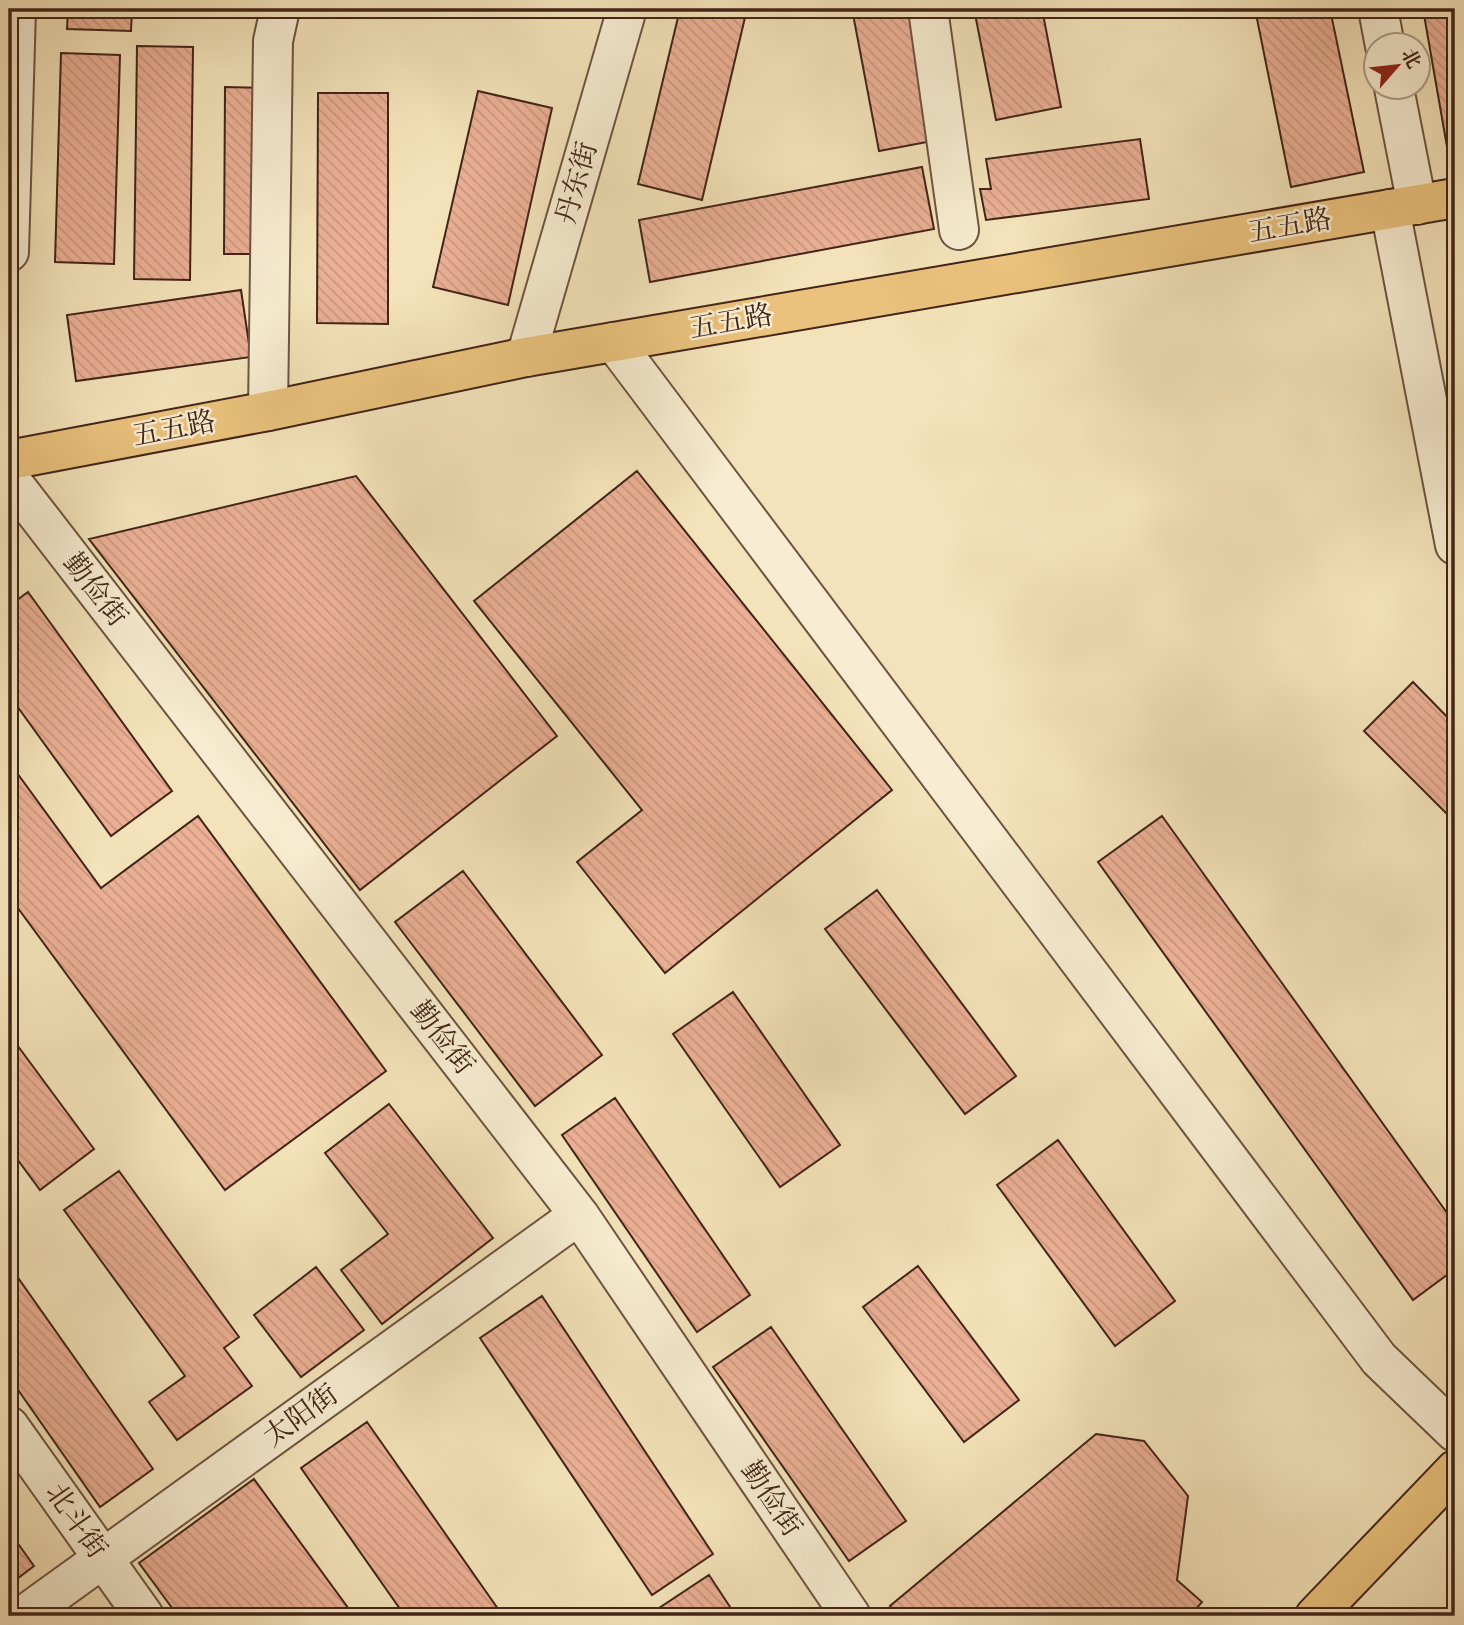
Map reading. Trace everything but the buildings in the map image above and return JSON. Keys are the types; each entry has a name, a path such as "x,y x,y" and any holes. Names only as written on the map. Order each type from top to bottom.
{"main road":[{"name":"五五路","path":"9,460 268,411 526,357 1455,198"},
{"path":"1315,1616 1455,1470"}],"street":[{"path":"9,252 16,9"},
{"path":"268,411 273,41 280,9"},
{"name":"丹东街","path":"526,357 627,9"},
{"path":"928,9 959,230"},
{"path":"1378,9 1382,32"},
{"path":"1395,102 1404,207 1455,545"},
{"path":"614,342 1378,1359 1455,1432"},
{"name":"勤俭街","path":"9,478 579,1215 851,1616"},
{"name":"太阳街","path":"23,1616 579,1215"},
{"name":"北斗街","path":"9,1426 144,1616"}]}
